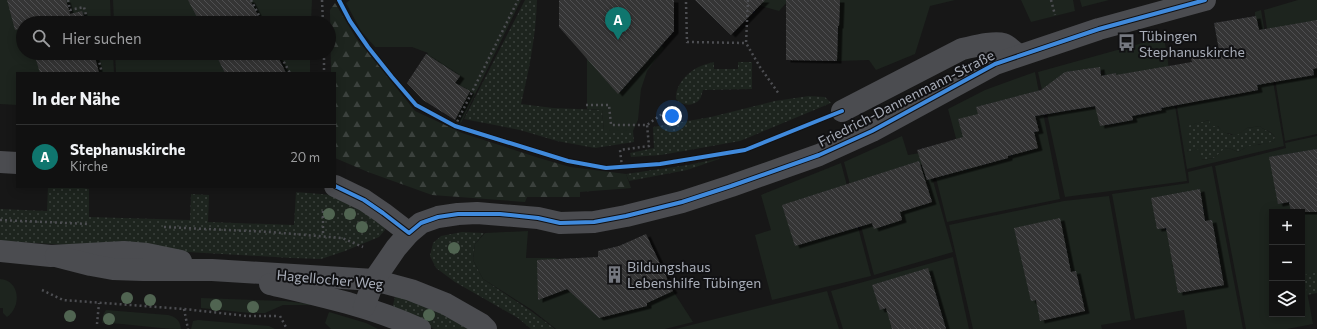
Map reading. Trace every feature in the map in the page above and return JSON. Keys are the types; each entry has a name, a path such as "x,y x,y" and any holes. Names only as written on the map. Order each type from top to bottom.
{"street":[{"name":"Friedrich-Dannenmann-Straße","path":"364,307 374,280 408,233 421,223 438,216 458,214 500,214 538,218 560,223 594,222 626,216 682,202 819,155 872,131 995,64 1099,29 1205,0"},
{"name":"Friedrich-Dannenmann-Straße","path":"842,111 962,49 983,44 1002,43 1009,47 1018,56"},
{"path":"0,162 16,163"},
{"path":"336,186 364,200 408,233"},
{"name":"Hagellocher Weg","path":"0,251 56,256 124,252 147,254 364,307 403,321 420,329"},
{"name":"Hagellocher Weg","path":"212,270 374,280 411,290 446,304 481,324 486,329"}],"path":[{"path":"68,0 70,10 84,7 86,16"},
{"path":"251,0 259,16"},
{"path":"322,0 323,16"},
{"path":"455,126 518,0"},
{"path":"748,0 749,5 746,43 760,67 779,94"},
{"path":"686,2 687,42 746,43"},
{"path":"99,60 102,72"},
{"path":"283,60 289,72"},
{"path":"324,60 324,72"},
{"path":"586,105 609,105 611,125 647,125 662,114"},
{"path":"622,167 620,150 648,146 647,125"},
{"path":"0,220 90,224"},
{"path":"157,227 270,232 342,238 389,258"},
{"path":"42,290 63,300 184,309 247,316 280,316 284,314"},
{"path":"97,324 99,303"},
{"path":"184,309 188,329"},
{"path":"280,316 287,329"}],"green space":[{"path":"0,0 110,0 111,16 16,16 16,60 113,60 114,72 16,72 16,105 0,104"},
{"path":"113,0 312,0 311,16 114,16"},
{"path":"350,0 521,0 461,123 425,98 409,83 428,53 412,47 375,47 361,31 346,3"},
{"path":"525,0 537,0 532,53 521,104 553,108 602,110 604,131 633,131 634,142 595,148 557,141 520,130 464,119"},
{"path":"753,0 789,0 779,11 754,4"},
{"path":"840,0 955,0 930,6 915,54 876,70 869,60 837,61"},
{"path":"1021,0 1073,0 1075,11 1031,22"},
{"path":"1080,0 1109,0 1082,7"},
{"path":"1298,0 1317,0 1317,134 1285,141 1264,10"},
{"path":"335,3 356,38 415,111 462,133 539,158 570,167 626,174 631,188 580,192 580,197 527,197 525,202 432,195 368,172 336,158 336,72 331,72 331,60 336,60 336,16 330,16 330,10"},
{"path":"1261,10 1284,146 1187,169 1172,76 1203,96 1255,17 1255,12","holes":["1209,120 1211,126 1218,126 1226,133 1237,135 1247,128 1260,126 1275,137 1274,141 1265,144 1248,146 1238,152 1229,148 1224,149 1214,158 1202,160 1199,149 1188,152 1187,126"]},
{"path":"1164,37 1187,181 1065,197 1038,72"},
{"path":"659,44 664,48 647,71 641,89 638,120 633,131 604,131 602,110 587,109 587,56"},
{"path":"115,60 310,60 310,72 116,72"},
{"path":"714,62 714,69 738,69 738,62 752,62 752,89 703,90 700,99 697,102 688,105 681,103 676,99 676,94 680,84 691,71"},
{"path":"1035,72 1060,199 947,222 929,150 957,142 948,109 985,90"},
{"path":"809,96 825,97 831,103 740,141 661,155 631,157 630,153 654,148 653,127 711,117 775,101"},
{"path":"1210,120 1231,135 1247,128 1260,126 1275,137 1274,141 1267,144 1259,144 1254,147 1245,148 1238,152 1229,148 1225,149 1214,158 1201,160 1188,152 1187,125"},
{"path":"902,136 908,155 925,152 953,252 874,275 844,162"},
{"path":"1317,136 1317,272 1305,275 1305,209 1269,209 1269,317 1305,317 1305,280 1313,324 1287,329 1246,329 1215,166 1286,148 1285,143"},
{"path":"722,158 687,170 629,181 626,174 688,165"},
{"path":"841,163 871,276 772,300 755,235 771,230 761,195"},
{"path":"1212,166 1243,329 1187,329 1184,310 1135,319 1112,194 1189,183 1188,172"},
{"path":"48,188 82,188 89,189 89,217 190,220 191,194 209,195 208,222 294,225 296,192 333,195 385,220 385,230 379,237 321,259 0,241 0,209 47,211"},
{"path":"1109,196 1131,320 1101,325 1102,329 973,329 949,225 1064,201"},
{"path":"528,231 526,258 555,258 673,291 693,322 665,329 556,329 532,310 483,279 473,260 475,244 485,233"},
{"path":"462,232 484,233 475,244 473,260 483,279 555,329 531,329 518,318 455,282 436,268 430,256 433,243 441,236"},
{"path":"953,257 969,329 843,329 831,291"},
{"path":"1317,270 1317,293 1307,295 1305,273"},
{"path":"0,279 12,284 17,295 15,307 12,313 7,317 3,313 3,308 0,308"},
{"path":"827,291 839,329 675,329"},
{"path":"408,294 470,329 434,329 397,312 393,305 395,297"},
{"path":"201,298 285,301 310,305 283,305 265,313 250,313 201,308"},
{"path":"106,310 168,315 177,319 180,323 181,329 102,323 103,315"},
{"path":"329,312 366,323 378,329 331,329 325,323"},
{"path":"198,320 269,326 275,329 191,329 193,321"}],"building":[{"path":"7,0 66,0 70,14 82,11 84,16 16,16 15,30"},
{"path":"188,0 250,0 258,16 196,16"},
{"path":"559,0 674,0 674,31 618,94 559,27"},
{"path":"695,0 765,0 731,35"},
{"path":"786,0 840,0 837,61 786,60"},
{"path":"1256,16 1259,30 1317,20 1317,68 1313,69 1314,75 1257,85 1258,90 1161,108 1162,110 1132,116 1133,120 1100,126 1095,106 1035,116 1039,131 1034,132 1038,148 1008,156 1008,158 927,180 917,150 963,137 958,119 978,114 976,107 1041,90 1065,72 1100,67 1101,76 1116,73 1116,75 1192,62 1190,55 1219,50 1214,23"},
{"path":"426,54 460,76 455,83 470,91 455,120 423,100 407,83"},
{"path":"36,60 96,60 99,72 40,72"},
{"path":"218,60 280,60 286,72 224,72"},
{"path":"1317,149 1317,212 1305,212 1305,209 1290,209 1289,202 1278,204 1269,157"},
{"path":"919,161 932,202 900,212 902,220 874,229 872,223 795,246 782,205"},
{"path":"1200,189 1205,221 1212,220 1224,285 1178,293 1166,228 1157,229 1151,198"},
{"path":"1060,218 1071,272 1076,271 1085,311 1040,321 1036,300 1031,301 1014,228"},
{"name":"Bildungshaus Lebenshilfe Tübingen","path":"646,234 673,291 647,303 647,306 599,318 567,289 538,300 537,260 598,257 598,251 619,246"},
{"path":"928,268 946,329 892,329 886,308 880,310 872,285"}],"cycle path":[{"path":"339,0 350,21 368,47 416,105 455,126 568,161 606,168 660,164 745,150 842,111"},
{"path":"336,186 364,200 409,233 421,223 438,217 458,214 500,214 538,218 560,223 594,222 626,216 682,202 819,155 872,131 995,64 1099,29 1205,0"}],"place":[{"name":"Stephanuskirche","path":"618,40"},
{"name":"Tübingen Stephanuskirche","path":"1126,43"},
{"name":"Bildungshaus Lebenshilfe Tübingen","path":"614,274"}]}
